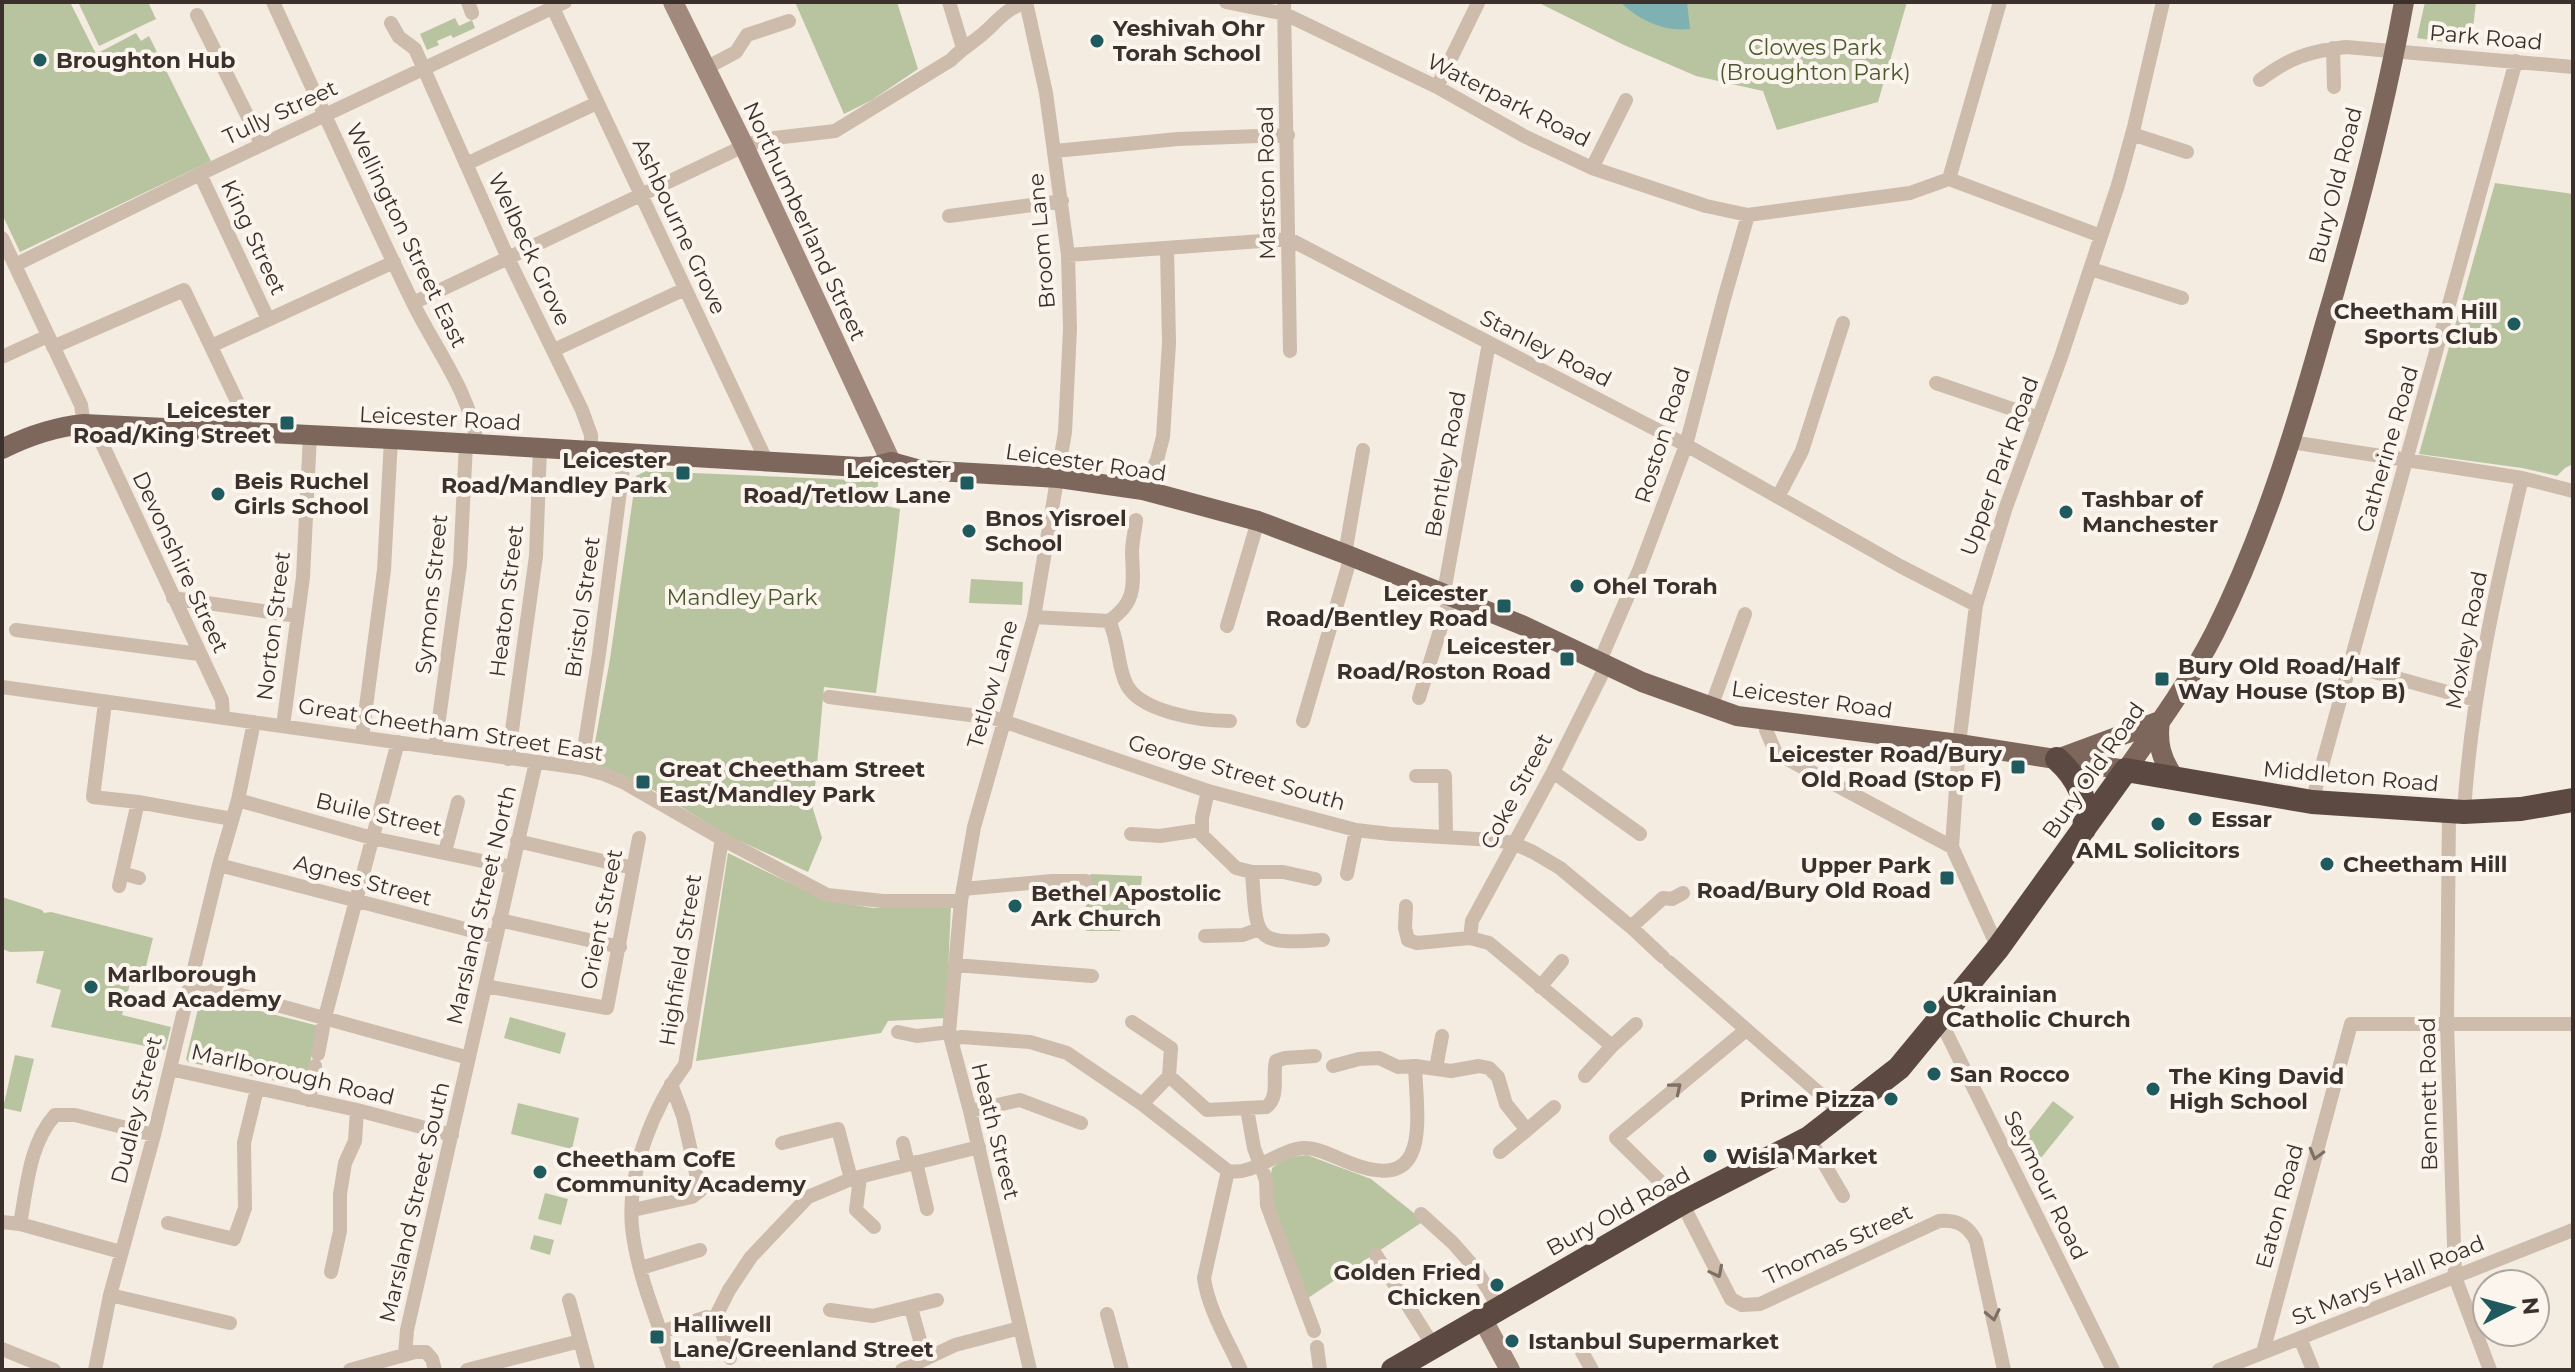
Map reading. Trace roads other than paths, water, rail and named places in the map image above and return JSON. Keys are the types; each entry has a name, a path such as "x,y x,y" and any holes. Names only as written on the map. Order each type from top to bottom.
{"highway":[{"path":"2057,759 2070,771 2081,790 2086,815 2084,829"},
{"name":"Middleton Road","path":"2126,770 2312,802 2457,812 2521,809 2573,800"},
{"name":"Bury Old Road","path":"1393,1370 1682,1203 1809,1138 1843,1114 1899,1068 1940,1020 1998,948 2126,770"}],"main road":[{"name":"Bury Old Road","path":"2126,770 2213,635 2245,568 2291,442 2351,235 2404,2"},
{"name":"Leicester Road","path":"2,449 32,435 64,426 91,424 860,467 891,462 920,470 1059,478 1143,490 1258,521 1348,555 1522,625 1602,664 1737,716 1959,744 2126,770"},
{"path":"2057,759 2160,721"},
{"path":"2160,721 2158,735 2161,755 2174,777"}],"street":[{"name":"Wellington Street East","path":"273,2 413,303 468,406 475,425 472,444"},
{"name":"Northumberland Street","path":"673,2 744,146 891,462"},
{"path":"949,2 963,48"},
{"path":"413,303 744,146 766,139 835,131 951,60 1002,15 1026,2"},
{"name":"Broom Lane","path":"1026,2 1046,93 1068,255 1068,387 1059,478"},
{"name":"Waterpark Road","path":"1226,2 1285,8 1524,136 1592,168 1706,206 1748,215 1896,195 1949,179"},
{"path":"2000,2 1949,179 2101,236"},
{"name":"Upper Park Road","path":"1998,948 1952,847 1959,744 1976,605 2002,520 2091,269 2132,134 2163,2"},
{"path":"1437,87 1478,3"},
{"name":"Tully Street","path":"15,265 559,5"},
{"name":"Ashbourne Grove","path":"559,5 597,103 767,462"},
{"name":"Marston Road","path":"1285,8 1290,351"},
{"path":"197,15 262,145"},
{"path":"704,69 736,52 747,35 789,21"},
{"name":"Welbeck Grove","path":"391,23 399,37 415,49 508,258 554,350 591,435 591,450"},
{"name":"Park Road","path":"2260,80 2281,63 2319,50 2346,47 2573,67"},
{"path":"2333,48 2334,87"},
{"name":"Catherine Road","path":"2312,802 2516,61"},
{"path":"1592,168 1626,100"},
{"path":"466,164 597,103"},
{"path":"2132,134 2187,152"},
{"path":"1055,151 1178,139 1288,135"},
{"name":"King Street","path":"200,174 268,319"},
{"path":"949,216 1062,201"},
{"name":"Roston Road","path":"1602,664 1686,445 1748,215"},
{"name":"Devonshire Street","path":"2,238 222,700 223,717"},
{"path":"1068,255 1289,239"},
{"name":"Stanley Road","path":"1289,239 1686,445 1900,566 1976,605"},
{"path":"1143,490 1157,460 1163,437 1169,343 1167,248"},
{"path":"211,346 394,262"},
{"path":"2091,269 2182,298"},
{"path":"554,350 685,289"},
{"path":"2,357 184,290 245,418 247,432"},
{"path":"1778,497 1802,451 1843,323"},
{"name":"Bentley Road","path":"1419,698 1448,594 1489,343"},
{"path":"1936,383 2039,418"},
{"name":"Norton Street","path":"283,726 303,577 310,435"},
{"path":"362,737 384,570 391,439"},
{"path":"2291,442 2522,478 2573,491"},
{"name":"Symons Street","path":"435,748 460,565 472,444"},
{"name":"Heaton Street","path":"508,759 536,556 540,448"},
{"path":"1303,721 1348,555 1363,450"},
{"name":"Bristol Street","path":"581,768 625,452"},
{"name":"Tetlow Lane","path":"962,895 974,827 1034,617 1059,478"},
{"name":"Moxley Road","path":"2457,812 2476,700 2522,478"},
{"path":"1034,617 1109,621 1130,600 1135,581 1132,550 1136,520"},
{"path":"1227,626 1258,521"},
{"path":"173,598 297,616"},
{"path":"1711,707 1745,614"},
{"path":"1109,621 1116,636 1124,680 1142,703 1197,720 1230,721"},
{"path":"16,630 199,654"},
{"name":"Coke Street","path":"1470,938 1472,921 1553,772 1602,664"},
{"path":"2349,665 2476,700"},
{"name":"Great Cheetham Street East","path":"2,687 581,768 623,782 827,895 883,901 962,895 1052,881 1086,881"},
{"name":"George Street South","path":"829,697 1004,721 1208,791 1356,830 1513,843 1560,868 1843,1114"},
{"path":"105,703 93,797 232,819"},
{"path":"1768,721 1766,730 1776,753 1952,847"},
{"name":"Dudley Street","path":"95,1370 110,1295 154,1135 219,865 238,800 254,722"},
{"path":"309,1100 325,1017 398,742"},
{"name":"Marsland Street North","path":"469,1058 536,762"},
{"path":"1416,776 1447,769 1446,836"},
{"path":"1553,772 1640,834"},
{"path":"1208,791 1200,830 1206,840 1236,868 1252,872 1283,872 1315,879"},
{"name":"Buile Street","path":"238,800 372,838 511,867"},
{"path":"138,802 120,880 139,878"},
{"path":"445,852 458,802"},
{"name":"Bennett Road","path":"2457,812 2447,1024 2455,1277 2490,1370"},
{"path":"1131,834 1160,836 1200,830"},
{"path":"1347,874 1356,830"},
{"name":"Orient Street","path":"485,986 607,1008 639,838"},
{"name":"Highfield Street","path":"674,1370 641,1268 632,1226 633,1210 637,1174 649,1131 671,1084 685,1065 722,839"},
{"path":"517,841 633,868"},
{"name":"Agnes Street","path":"219,865 496,937"},
{"path":"1252,872 1254,917 1259,929 1268,938 1285,943 1323,940"},
{"path":"1631,927 1660,891 1672,899 1683,893"},
{"name":"Heath Street","path":"962,895 950,1035 1030,1370"},
{"path":"1406,906 1408,940 1417,943 1470,938 1489,943 1612,1046"},
{"path":"499,920 620,947"},
{"path":"1205,936 1243,935 1259,929"},
{"path":"1540,987 1562,961"},
{"path":"955,965 1092,976"},
{"path":"190,981 469,1058"},
{"name":"Seymour Road","path":"1940,1020 2113,1370"},
{"path":"1132,1022 1176,1044 1169,1076 1142,1104"},
{"path":"1585,1076 1636,1024"},
{"name":"Eaton Road","path":"2263,1352 2351,1024 2447,1024"},
{"path":"2447,1024 2573,1024"},
{"name":"Thomas Street","path":"1746,1030 1616,1138 1682,1203 1731,1299 1751,1306 1939,1221 1950,1220 1970,1230 1976,1241 2004,1370"},
{"path":"898,1032 917,1036 950,1035 1030,1042 1067,1053 1142,1104 1228,1171 1243,1171 1292,1150 1310,1148 1370,1171 1394,1171 1412,1152 1418,1138 1415,1066"},
{"path":"1436,1068 1442,1036"},
{"path":"1169,1076 1207,1110 1266,1107 1272,1103 1275,1094 1276,1061 1315,1056"},
{"name":"Marsland Street South","path":"405,1355 407,1330 469,1058"},
{"path":"1333,1066 1359,1059 1379,1058 1398,1067 1451,1071 1479,1066 1489,1068 1498,1077 1506,1104 1527,1130"},
{"name":"Marlborough Road","path":"170,1069 357,1110 452,1135"},
{"path":"633,1210 692,1197 700,1191 683,1116 671,1084"},
{"path":"168,1223 234,1239 245,1208 244,1143 257,1089"},
{"path":"970,1111 1020,1100 1081,1123"},
{"path":"1500,1152 1554,1107"},
{"path":"1247,1109 1254,1148 1266,1180 1267,1205 1314,1331"},
{"path":"331,1272 340,1231 340,1194 345,1163 355,1141 357,1110"},
{"path":"20,1224 31,1163 44,1127 55,1115 75,1115 154,1135"},
{"path":"782,1143 838,1129 855,1178 856,1210 874,1227"},
{"path":"1809,1138 1843,1196"},
{"path":"903,1143 927,1209"},
{"path":"714,1320 751,1257 808,1197 855,1178 979,1147"},
{"path":"1228,1171 1204,1278 1205,1290 1241,1370"},
{"path":"1421,1214 1475,1268 1510,1370"},
{"path":"2,1222 20,1224 121,1252"},
{"name":"St Marys Hall Road","path":"2219,1370 2573,1230"},
{"path":"641,1268 700,1250"},
{"path":"1376,1255 1434,1347"},
{"path":"110,1295 230,1323"},
{"path":"569,1300 588,1370"},
{"path":"830,1310 873,1316 937,1300"},
{"path":"911,1308 925,1358"},
{"path":"1107,1314 1122,1370"},
{"path":"661,1332 707,1317 719,1323 730,1358"},
{"path":"902,1370 955,1345 1020,1328"},
{"path":"2300,1338 2313,1370"},
{"path":"467,1370 580,1341"},
{"path":"1317,1347 1320,1370"},
{"path":"2,1349 23,1364 54,1370"},
{"path":"350,1370 426,1352 435,1370"},
{"path":"1582,1352 1592,1370"}],"water":[{"path":"1620,2 1687,2 1690,29 1670,29 1652,23"}],"place":[{"name":"Yeshivah Ohr Torah School","path":"1097,41"},
{"name":"Broughton Hub","path":"40,60"},
{"name":"Cheetham Hill Sports Club","path":"2514,324"},
{"name":"Leicester Road/King Street","path":"287,423"},
{"name":"Leicester Road/Mandley Park","path":"683,473"},
{"name":"Leicester Road/Tetlow Lane","path":"967,483"},
{"name":"Beis Ruchel Girls School","path":"218,494"},
{"name":"Tashbar of Manchester","path":"2066,512"},
{"name":"Bnos Yisroel School","path":"969,531"},
{"name":"Ohel Torah","path":"1577,586"},
{"name":"Leicester Road/Bentley Road","path":"1504,606"},
{"name":"Leicester Road/Roston Road","path":"1567,659"},
{"name":"Bury Old Road/Half Way House (Stop B)","path":"2162,679"},
{"name":"Leicester Road/Bury Old Road (Stop F)","path":"2018,767"},
{"name":"Great Cheetham Street East/Mandley Park","path":"643,782"},
{"name":"Essar","path":"2195,819"},
{"name":"AML Solicitors","path":"2158,824"},
{"name":"Cheetham Hill","path":"2327,864"},
{"name":"Upper Park Road/Bury Old Road","path":"1947,878"},
{"name":"Bethel Apostolic Ark Church","path":"1015,906"},
{"name":"Marlborough Road Academy","path":"91,987"},
{"name":"Ukrainian Catholic Church","path":"1930,1007"},
{"name":"San Rocco","path":"1934,1074"},
{"name":"The King David High School","path":"2153,1089"},
{"name":"Prime Pizza","path":"1891,1099"},
{"name":"Wisla Market","path":"1710,1156"},
{"name":"Cheetham CofE Community Academy","path":"540,1172"},
{"name":"Golden Fried Chicken","path":"1497,1285"},
{"name":"Halliwell Lane/Greenland Street","path":"657,1337"},
{"name":"Istanbul Supermarket","path":"1512,1341"}],"park label":[{"name":"Clowes Park (Broughton Park)","path":"1815,60"},
{"name":"Mandley Park","path":"742,597"}]}
